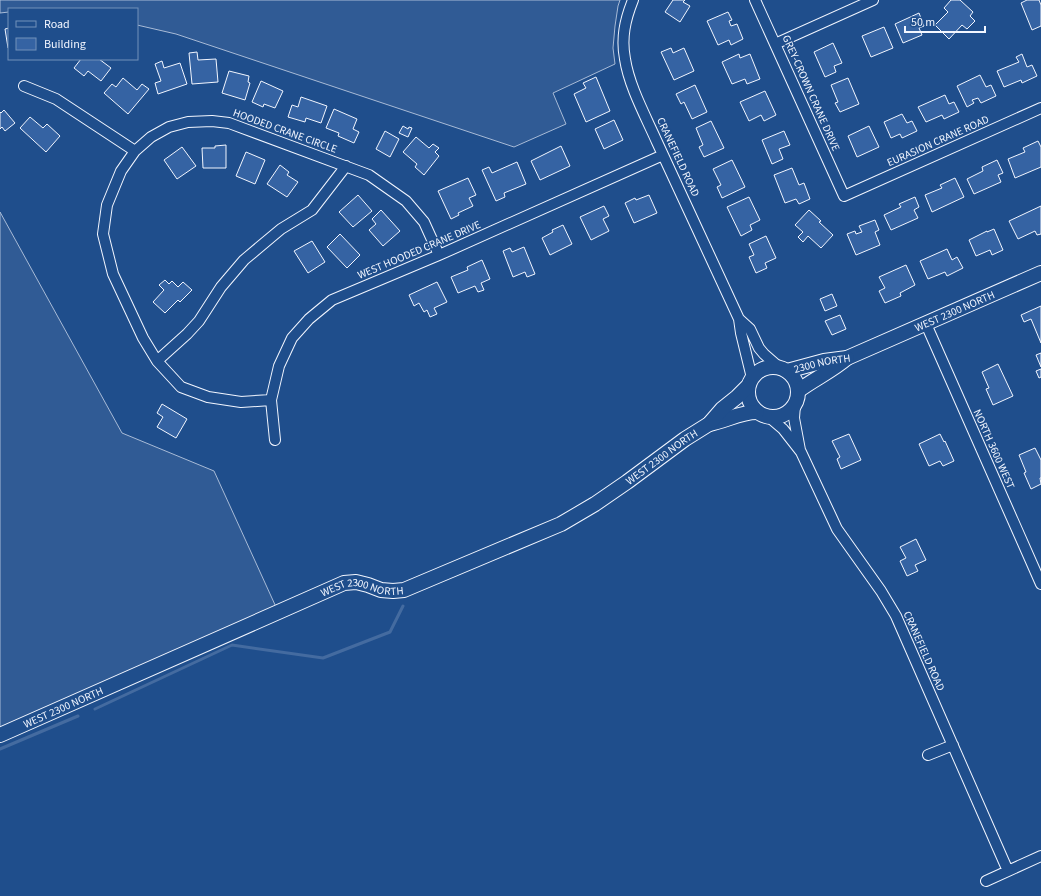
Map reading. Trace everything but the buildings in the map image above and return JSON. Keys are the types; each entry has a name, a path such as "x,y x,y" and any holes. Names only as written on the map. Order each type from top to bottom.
{"street":[{"name":"CRANEFIELD ROAD","path":"633,0 627,14 623,37 625,60 633,87 739,319 748,360 750,382"},
{"name":"GREY-CROWN CRANE DRIVE","path":"755,0 844,196"},
{"path":"775,44 873,0"},
{"path":"24,86 56,99 134,151"},
{"name":"EURASION CRANE ROAD","path":"844,196 1041,108"},
{"name":"HOODED CRANE CIRCLE","path":"271,400 241,402 208,397 181,386 157,361 143,338 113,274 103,234 107,205 121,171 134,151 150,137 169,127 188,122 212,121 229,123 369,175 406,201 424,222 439,255"},
{"name":"WEST HOODED CRANE DRIVE","path":"275,440 271,400 279,366 292,338 309,319 332,300 439,255 663,155"},
{"path":"157,361 199,321 221,287 244,260 281,229 312,210 346,166"},
{"name":"WEST 2300 NORTH","path":"847,358 1041,273"},
{"name":"CRANEFIELD ROAD","path":"739,319 750,329 759,348 764,354 783,370"},
{"name":"NORTH 3600 WEST","path":"926,324 1041,584"},
{"name":"2300 NORTH","path":"783,370 824,361 847,358"},
{"name":"2300 NORTH","path":"798,391 837,367 847,358"},
{"path":"710,424 722,408 737,397 758,372 764,369 772,367 783,370 793,376 797,384 798,399 790,411 784,415 770,418 763,416 752,407 749,400 748,394 750,382"},
{"name":"CRANEFIELD ROAD","path":"795,405 794,418 800,452"},
{"path":"710,424 736,415 757,412"},
{"name":"CRANEFIELD ROAD","path":"770,418 783,429 800,452 836,529 881,591 896,616 1008,870"},
{"name":"WEST 2300 NORTH","path":"0,735 344,583 356,582 380,590 404,590 561,524 595,504 686,439 710,424"},
{"path":"928,755 953,745"},
{"path":"986,881 1041,856"}],"shaded area":[{"path":"0,0 620,0 613,48 615,64 553,93 566,124 514,147 176,34 138,25 138,8 8,8 8,12 0,13"},
{"path":"0,212 122,433 214,471 276,607 0,729"}],"waterway":[{"path":"95,709 232,645 323,658 390,632 403,606"},
{"path":"0,749 78,716"}]}
